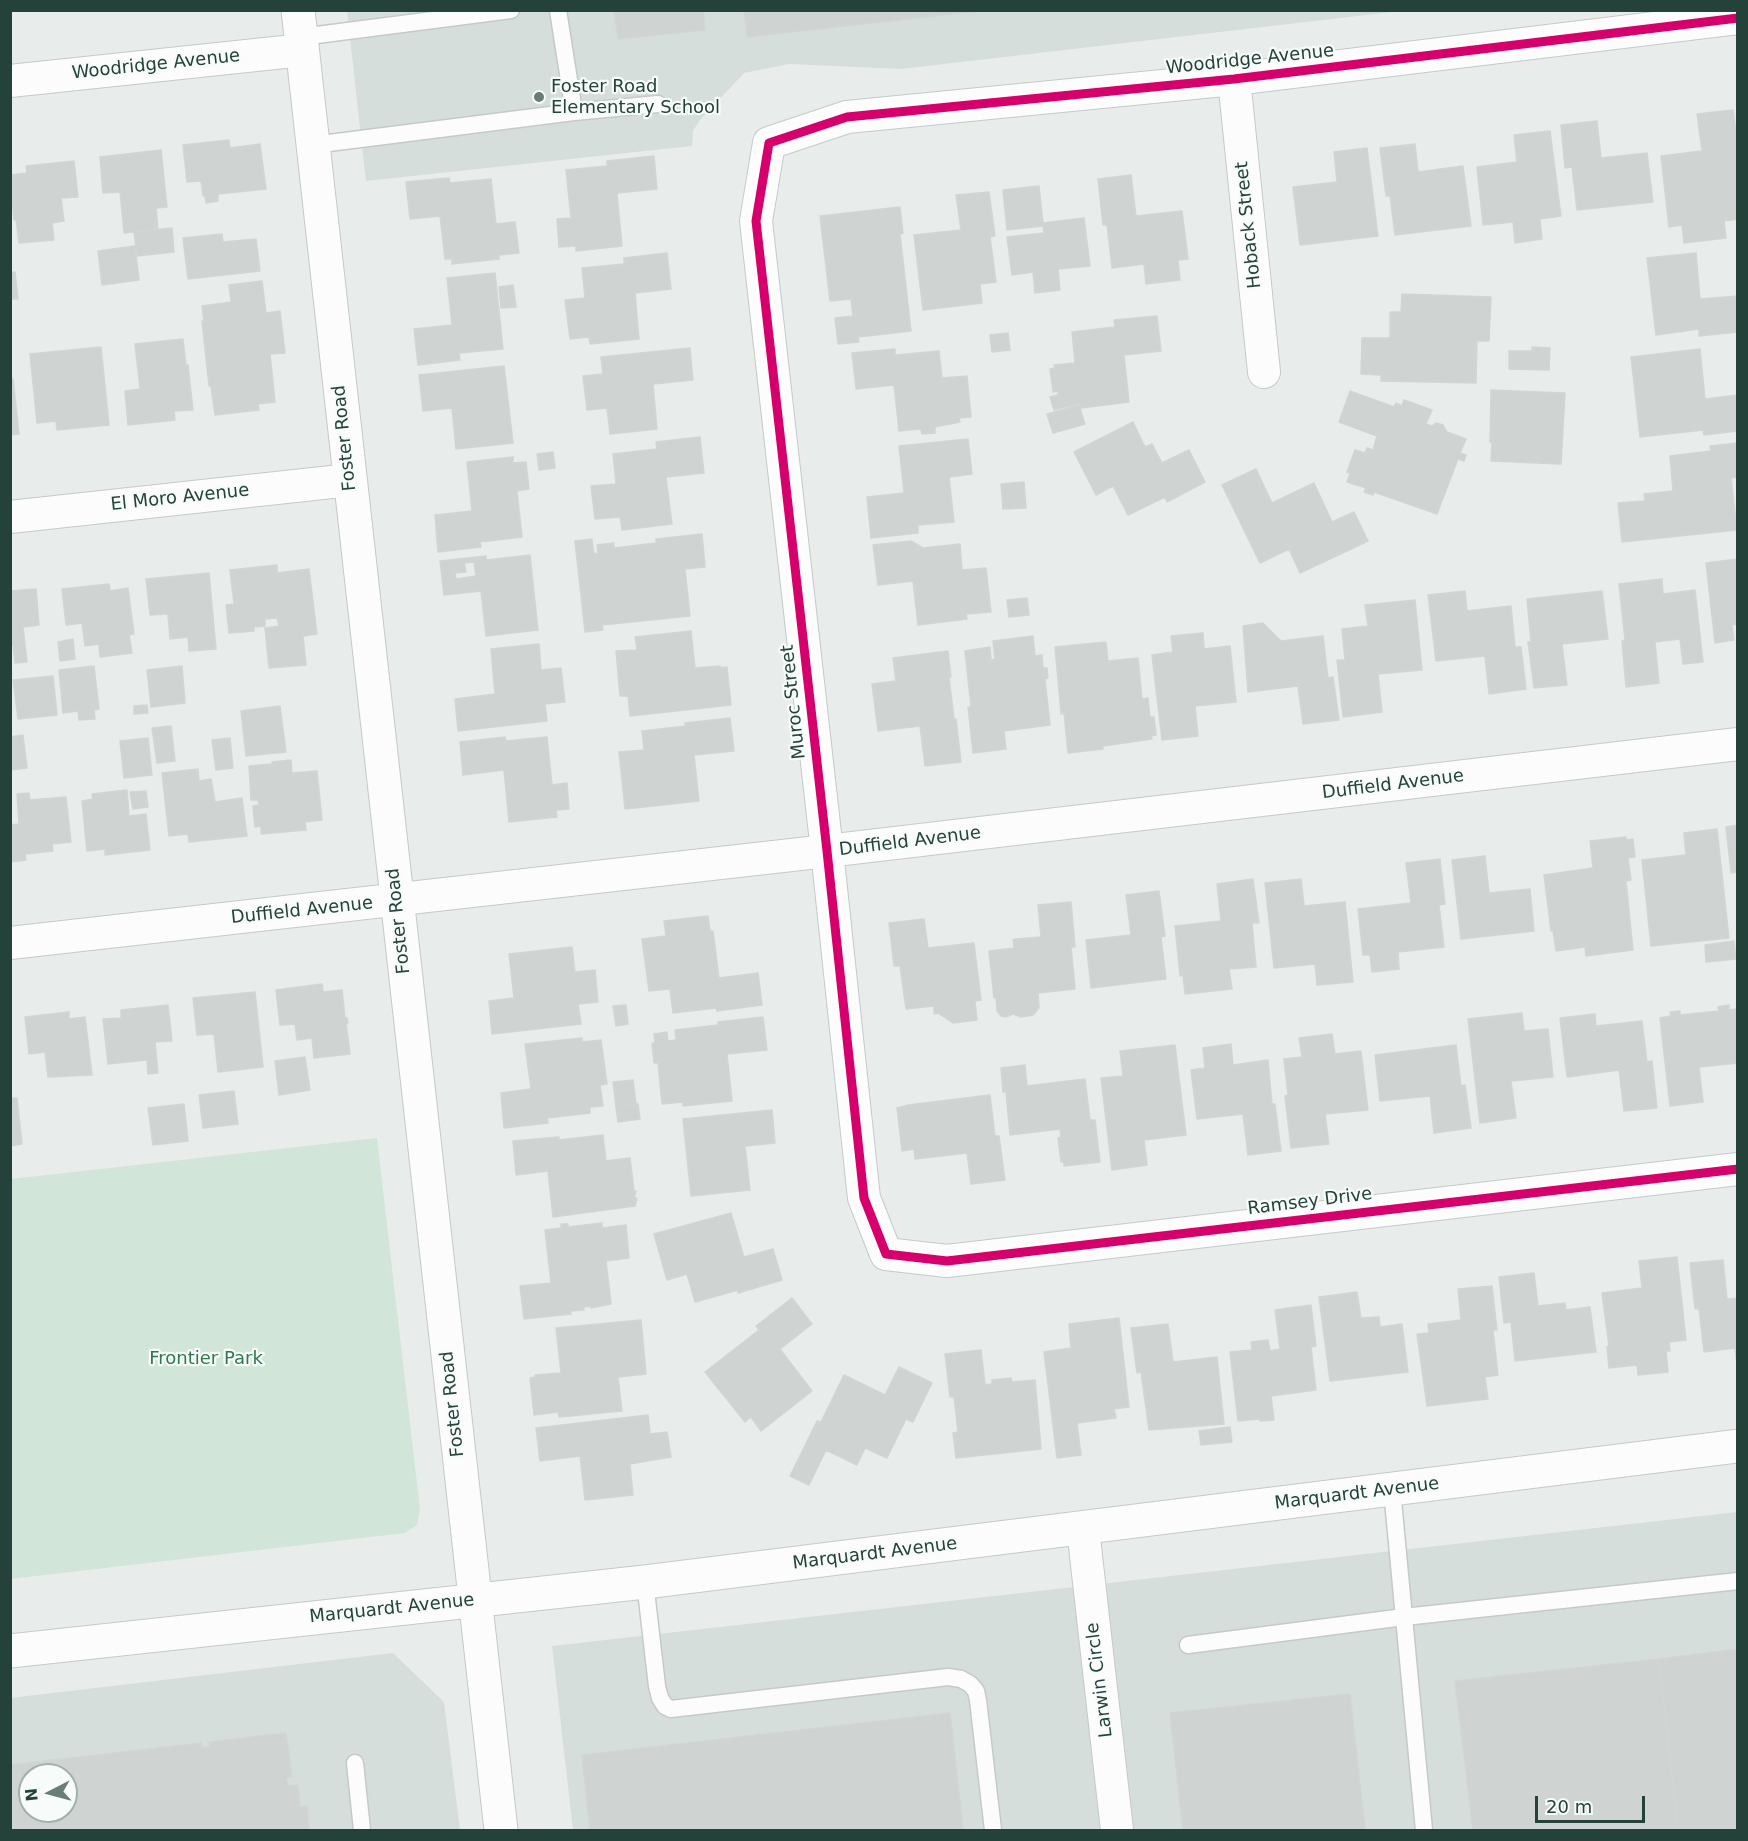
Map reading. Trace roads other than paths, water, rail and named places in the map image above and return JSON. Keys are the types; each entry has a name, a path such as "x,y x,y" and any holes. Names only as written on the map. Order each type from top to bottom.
{"street":[{"name":"Woodridge Avenue","path":"769,143 847,117 1234,79 1737,18"},
{"name":"Woodridge Avenue","path":"10,81 301,33"},
{"name":"Foster Road","path":"301,33 501,1830"},
{"name":"Hoback Street","path":"1234,79 1264,372"},
{"name":"Muroc Street","path":"769,143 756,221 864,1198 886,1254"},
{"name":"El Moro Avenue","path":"10,517 350,480"},
{"name":"Duffield Avenue","path":"10,943 827,851 1737,744"},
{"name":"Ramsey Drive","path":"886,1254 947,1261 1737,1169"},
{"name":"Marquardt Avenue","path":"10,1651 645,1582 1737,1446"},
{"name":"Larwin Circle","path":"1083,1529 1117,1830"}],"lane":[{"path":"301,33 511,10"},
{"path":"558,10 574,112"},
{"path":"313,145 574,112 658,104"},
{"path":"1392,1490 1424,1830"},
{"path":"1188,1645 1404,1617 1737,1581"},
{"path":"645,1582 657,1686 660,1698 665,1706 671,1709 948,1677 961,1679 970,1684 976,1691 978,1700 993,1830"},
{"path":"355,1763 362,1830"}],"place":[{"name":"Foster Road Elementary School","path":"539,97"}],"park label":[{"name":"Frontier Park","path":"206,1359"}]}
